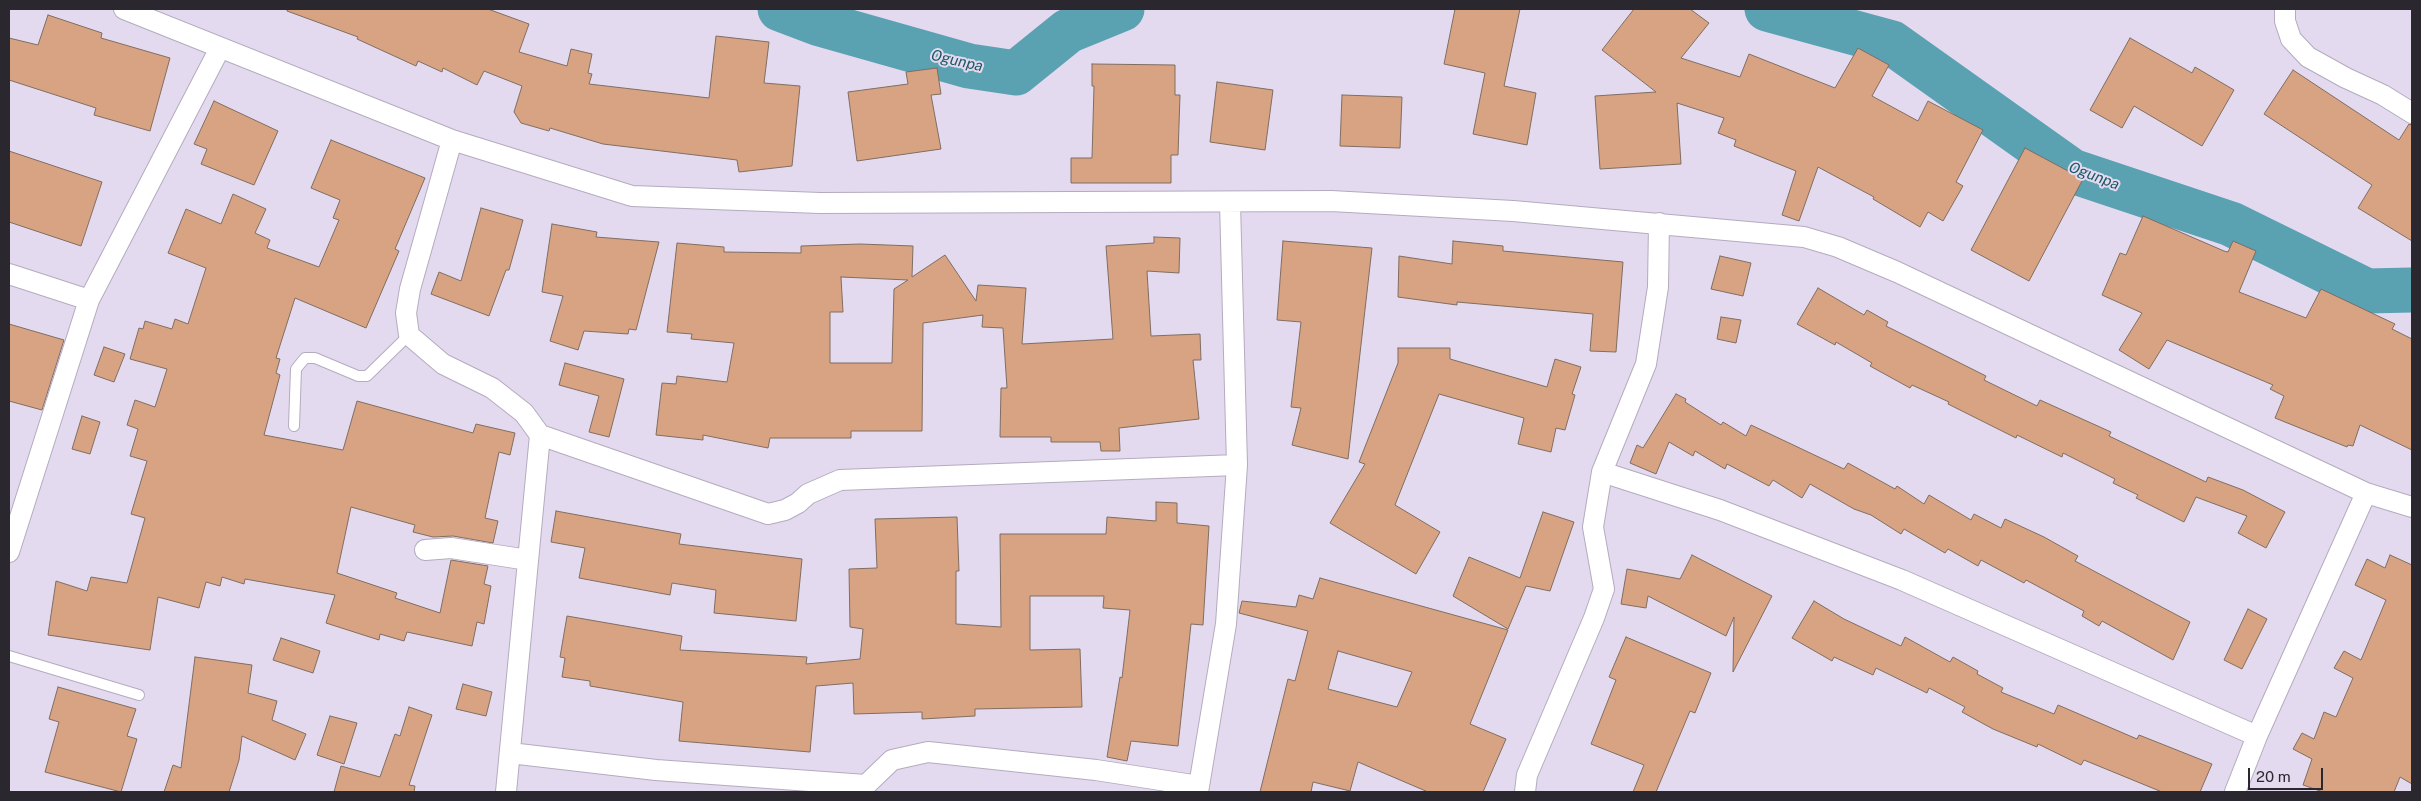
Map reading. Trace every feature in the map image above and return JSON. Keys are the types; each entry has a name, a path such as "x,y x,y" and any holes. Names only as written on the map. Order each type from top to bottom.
{"street":[{"path":"124,9 452,140 632,196 820,203 1230,203 1331,201 1513,211 1804,237 1838,247 1897,272 2366,493 2412,507"},
{"path":"2285,9 2285,21 2291,39 2308,57 2346,78 2383,95 2412,113"},
{"path":"9,552 88,300 220,48"},
{"path":"452,140 410,289 406,313 410,335 443,364 492,388 524,413 540,435 768,514 785,510 798,503 808,494 840,480 1237,465"},
{"path":"510,753 656,770 866,789 892,760 928,752 1096,770 1198,789 1226,624 1237,465 1230,203"},
{"path":"1525,792 1528,775 1594,618 1604,588 1593,527 1602,472 1646,364 1658,287 1659,223"},
{"path":"9,274 88,300"},
{"path":"506,792 540,435"},
{"path":"1602,472 1720,510 1902,580 2257,736"},
{"path":"2235,792 2257,736 2366,493"},
{"path":"425,550 451,548 528,560"}],"lane":[{"path":"294,426 296,369 304,358 315,358 358,376 367,376 410,335"},
{"path":"9,656 139,695"}],"building":[{"path":"287,9 488,9 529,24 519,52 567,66 571,49 592,54 588,73 592,74 589,84 709,98 716,36 769,42 764,83 800,86 792,166 739,172 737,160 603,144 550,128 549,131 521,123 514,112 522,86 484,71 477,85 443,68 442,72 418,61 416,66 357,39 358,37 287,11"},
{"path":"1455,9 1520,9 1504,86 1536,93 1527,145 1473,134 1485,73 1444,64"},
{"path":"1634,9 1690,9 1709,23 1681,58 1740,77 1749,54 1835,88 1858,48 1889,65 1872,96 1918,121 1928,101 1983,130 1956,182 1963,186 1943,221 1928,212 1920,227 1873,199 1874,197 1818,167 1799,221 1782,215 1796,171 1734,146 1736,140 1718,133 1724,118 1677,103 1681,164 1600,169 1595,96 1656,92 1602,50"},
{"path":"48,15 102,33 101,38 170,58 150,131 94,115 96,108 9,80 9,38 38,45"},
{"path":"2130,38 2192,73 2195,67 2234,90 2202,146 2134,106 2122,128 2090,110"},
{"path":"1092,64 1175,65 1175,95 1180,95 1178,155 1171,155 1171,183 1071,183 1071,158 1092,158 1094,86 1092,86"},
{"path":"937,68 941,94 931,95 941,149 857,161 848,92 908,84 906,72"},
{"path":"2293,70 2399,140 2409,124 2412,125 2412,241 2358,208 2372,185 2264,114"},
{"path":"1217,82 1273,90 1265,150 1210,142"},
{"path":"1342,95 1402,97 1400,148 1340,146"},
{"path":"214,101 278,131 254,185 201,164 207,149 194,144"},
{"path":"331,140 425,178 395,249 399,251 366,328 295,298 276,358 280,359 276,373 280,375 264,435 343,450 357,401 473,433 476,424 515,433 510,455 499,452 485,518 498,521 493,543 453,536 433,537 413,532 415,525 351,507 337,573 397,593 395,598 440,613 451,560 488,566 484,584 491,586 484,624 477,622 472,646 407,632 404,641 380,634 379,640 326,623 335,595 245,579 244,584 222,577 220,586 206,582 199,608 158,597 150,650 48,635 56,581 87,591 91,577 127,583 145,518 131,514 147,461 130,456 138,429 127,425 135,400 155,407 167,369 130,359 139,328 143,329 145,321 172,329 175,319 188,324 206,268 168,253 186,209 221,224 233,194 266,209 255,233 270,240 267,248 319,267 339,220 333,218 340,200 311,188"},
{"path":"2025,148 2083,179 2029,281 1971,250"},
{"path":"9,151 102,182 81,246 9,222"},
{"path":"481,208 523,220 509,270 506,270 489,316 431,294 439,272 461,281"},
{"path":"2143,216 2224,251 2228,252 2233,241 2256,251 2239,292 2306,318 2321,289 2395,324 2392,329 2412,339 2412,450 2360,425 2353,446 2348,445 2347,447 2275,418 2284,396 2270,389 2273,385 2167,340 2149,369 2119,350 2142,313 2102,295 2120,253 2126,255"},
{"path":"552,224 597,232 596,237 659,242 636,330 629,329 628,334 584,331 578,350 550,341 563,296 542,292"},
{"path":"1154,237 1180,238 1179,273 1147,271 1151,336 1200,334 1201,360 1193,360 1199,419 1119,428 1120,451 1101,451 1100,442 1051,442 1051,437 1000,437 1001,388 1007,388 1003,328 982,327 983,315 923,323 922,431 851,431 851,438 770,438 768,448 703,435 703,440 656,435 662,383 676,384 677,376 727,382 734,343 691,339 692,334 667,332 677,243 724,247 724,252 801,253 801,246 860,244 913,246 912,277 945,255 976,301 978,285 1026,288 1022,344 1113,339 1106,246 1154,243","holes":["841,277 908,280 894,289 892,363 830,363 830,312 843,312"]},
{"path":"1283,241 1372,248 1348,459 1292,445 1301,408 1291,407 1301,322 1277,320"},
{"path":"1453,241 1503,246 1503,251 1623,262 1616,352 1590,351 1593,314 1457,302 1457,305 1398,297 1399,256 1452,264"},
{"path":"1720,256 1751,263 1743,296 1711,289"},
{"path":"1818,288 1864,315 1867,310 1888,322 1886,326 1986,376 1984,380 2037,406 2040,400 2111,432 2109,436 2206,482 2208,477 2243,490 2285,512 2266,548 2238,533 2247,516 2196,497 2184,522 2136,498 2138,495 2113,483 2115,479 2063,453 2062,457 2017,435 2016,438 1948,404 1949,402 1912,385 1910,388 1870,366 1872,363 1836,342 1835,345 1797,324"},
{"path":"1721,317 1741,320 1736,343 1717,339"},
{"path":"9,324 64,340 42,410 9,401"},
{"path":"104,347 125,354 114,382 94,375"},
{"path":"1398,348 1450,348 1450,359 1547,387 1555,359 1581,367 1572,394 1575,395 1565,430 1556,428 1551,452 1518,444 1524,418 1439,394 1395,505 1440,532 1416,574 1330,523 1365,464 1359,462 1398,363"},
{"path":"565,363 624,379 609,437 589,432 599,396 559,385"},
{"path":"1676,394 1686,399 1685,402 1721,425 1723,422 1746,436 1751,425 1844,469 1848,463 1895,489 1897,486 1924,504 1929,495 1971,520 1974,514 2001,528 2005,519 2044,537 2078,556 2075,561 2190,622 2173,660 2102,621 2099,626 2082,616 2084,611 2026,580 2024,583 1981,560 1978,566 1948,549 1945,553 1904,529 1901,534 1871,515 1854,509 1810,484 1802,498 1773,480 1769,486 1727,464 1725,469 1695,451 1693,456 1669,442 1656,474 1630,463 1637,445 1643,448"},
{"path":"82,416 100,422 90,454 72,449"},
{"path":"1156,502 1177,503 1177,523 1209,526 1203,625 1191,624 1178,746 1131,741 1127,761 1107,757 1120,677 1122,678 1130,610 1103,608 1104,596 1030,596 1030,650 1080,649 1082,707 975,709 975,716 922,719 922,712 854,714 853,683 816,686 810,752 679,741 683,702 590,686 590,681 562,677 565,658 560,657 567,616 682,636 680,650 807,657 806,664 860,659 863,629 850,627 849,569 877,568 875,519 957,517 959,571 956,571 956,624 1001,627 1000,534 1106,534 1107,517 1156,521"},
{"path":"556,511 681,534 679,544 802,559 796,621 714,613 716,590 672,583 670,595 579,578 585,548 551,542"},
{"path":"1543,512 1574,522 1550,591 1526,586 1508,629 1453,596 1469,557 1520,578"},
{"path":"1692,555 1772,596 1733,672 1734,617 1726,636 1648,596 1646,608 1621,604 1627,569 1680,579"},
{"path":"2390,555 2412,565 2412,784 2400,777 2394,792 2323,792 2303,785 2312,759 2293,749 2302,733 2314,739 2324,712 2336,717 2353,678 2334,668 2344,651 2361,660 2386,600 2355,585 2367,559 2385,568"},
{"path":"1320,578 1508,630 1470,724 1506,739 1483,792 1428,792 1358,762 1350,791 1313,782 1311,792 1260,792 1288,679 1295,681 1308,631 1239,613 1242,601 1296,607 1299,595 1313,599","holes":["1338,651 1412,672 1397,707 1328,689"]},
{"path":"1814,601 1844,619 1901,646 1905,637 1950,662 1953,657 1978,671 1977,674 2003,688 2001,692 2054,714 2058,705 2137,739 2139,735 2212,764 2200,792 2162,792 2084,760 2081,765 2038,744 2037,747 1993,729 1962,712 1965,707 1929,688 1927,693 1876,668 1873,675 1834,657 1832,661 1792,638"},
{"path":"2248,609 2267,619 2242,669 2224,660"},
{"path":"1626,637 1711,673 1695,713 1690,711 1656,792 1633,792 1644,765 1591,744 1616,680 1609,677"},
{"path":"281,638 320,651 313,673 273,660"},
{"path":"195,657 252,665 248,693 277,701 272,720 306,734 295,760 242,736 239,760 229,792 164,792 173,765 181,768"},
{"path":"463,684 492,692 486,716 456,709"},
{"path":"58,687 136,709 127,736 137,739 121,792 45,772 59,722 49,719"},
{"path":"409,707 432,715 409,785 415,786 414,792 334,792 341,766 380,777 395,734 400,736"},
{"path":"330,716 357,723 344,764 317,755"}],"waterway":[{"name":"Ogunpa","path":"780,9 817,23 969,66 1016,73 1068,31 1122,9"},
{"name":"Ogunpa","path":"1767,9 1892,43 2072,171 2231,224 2367,291 2412,290"}]}
